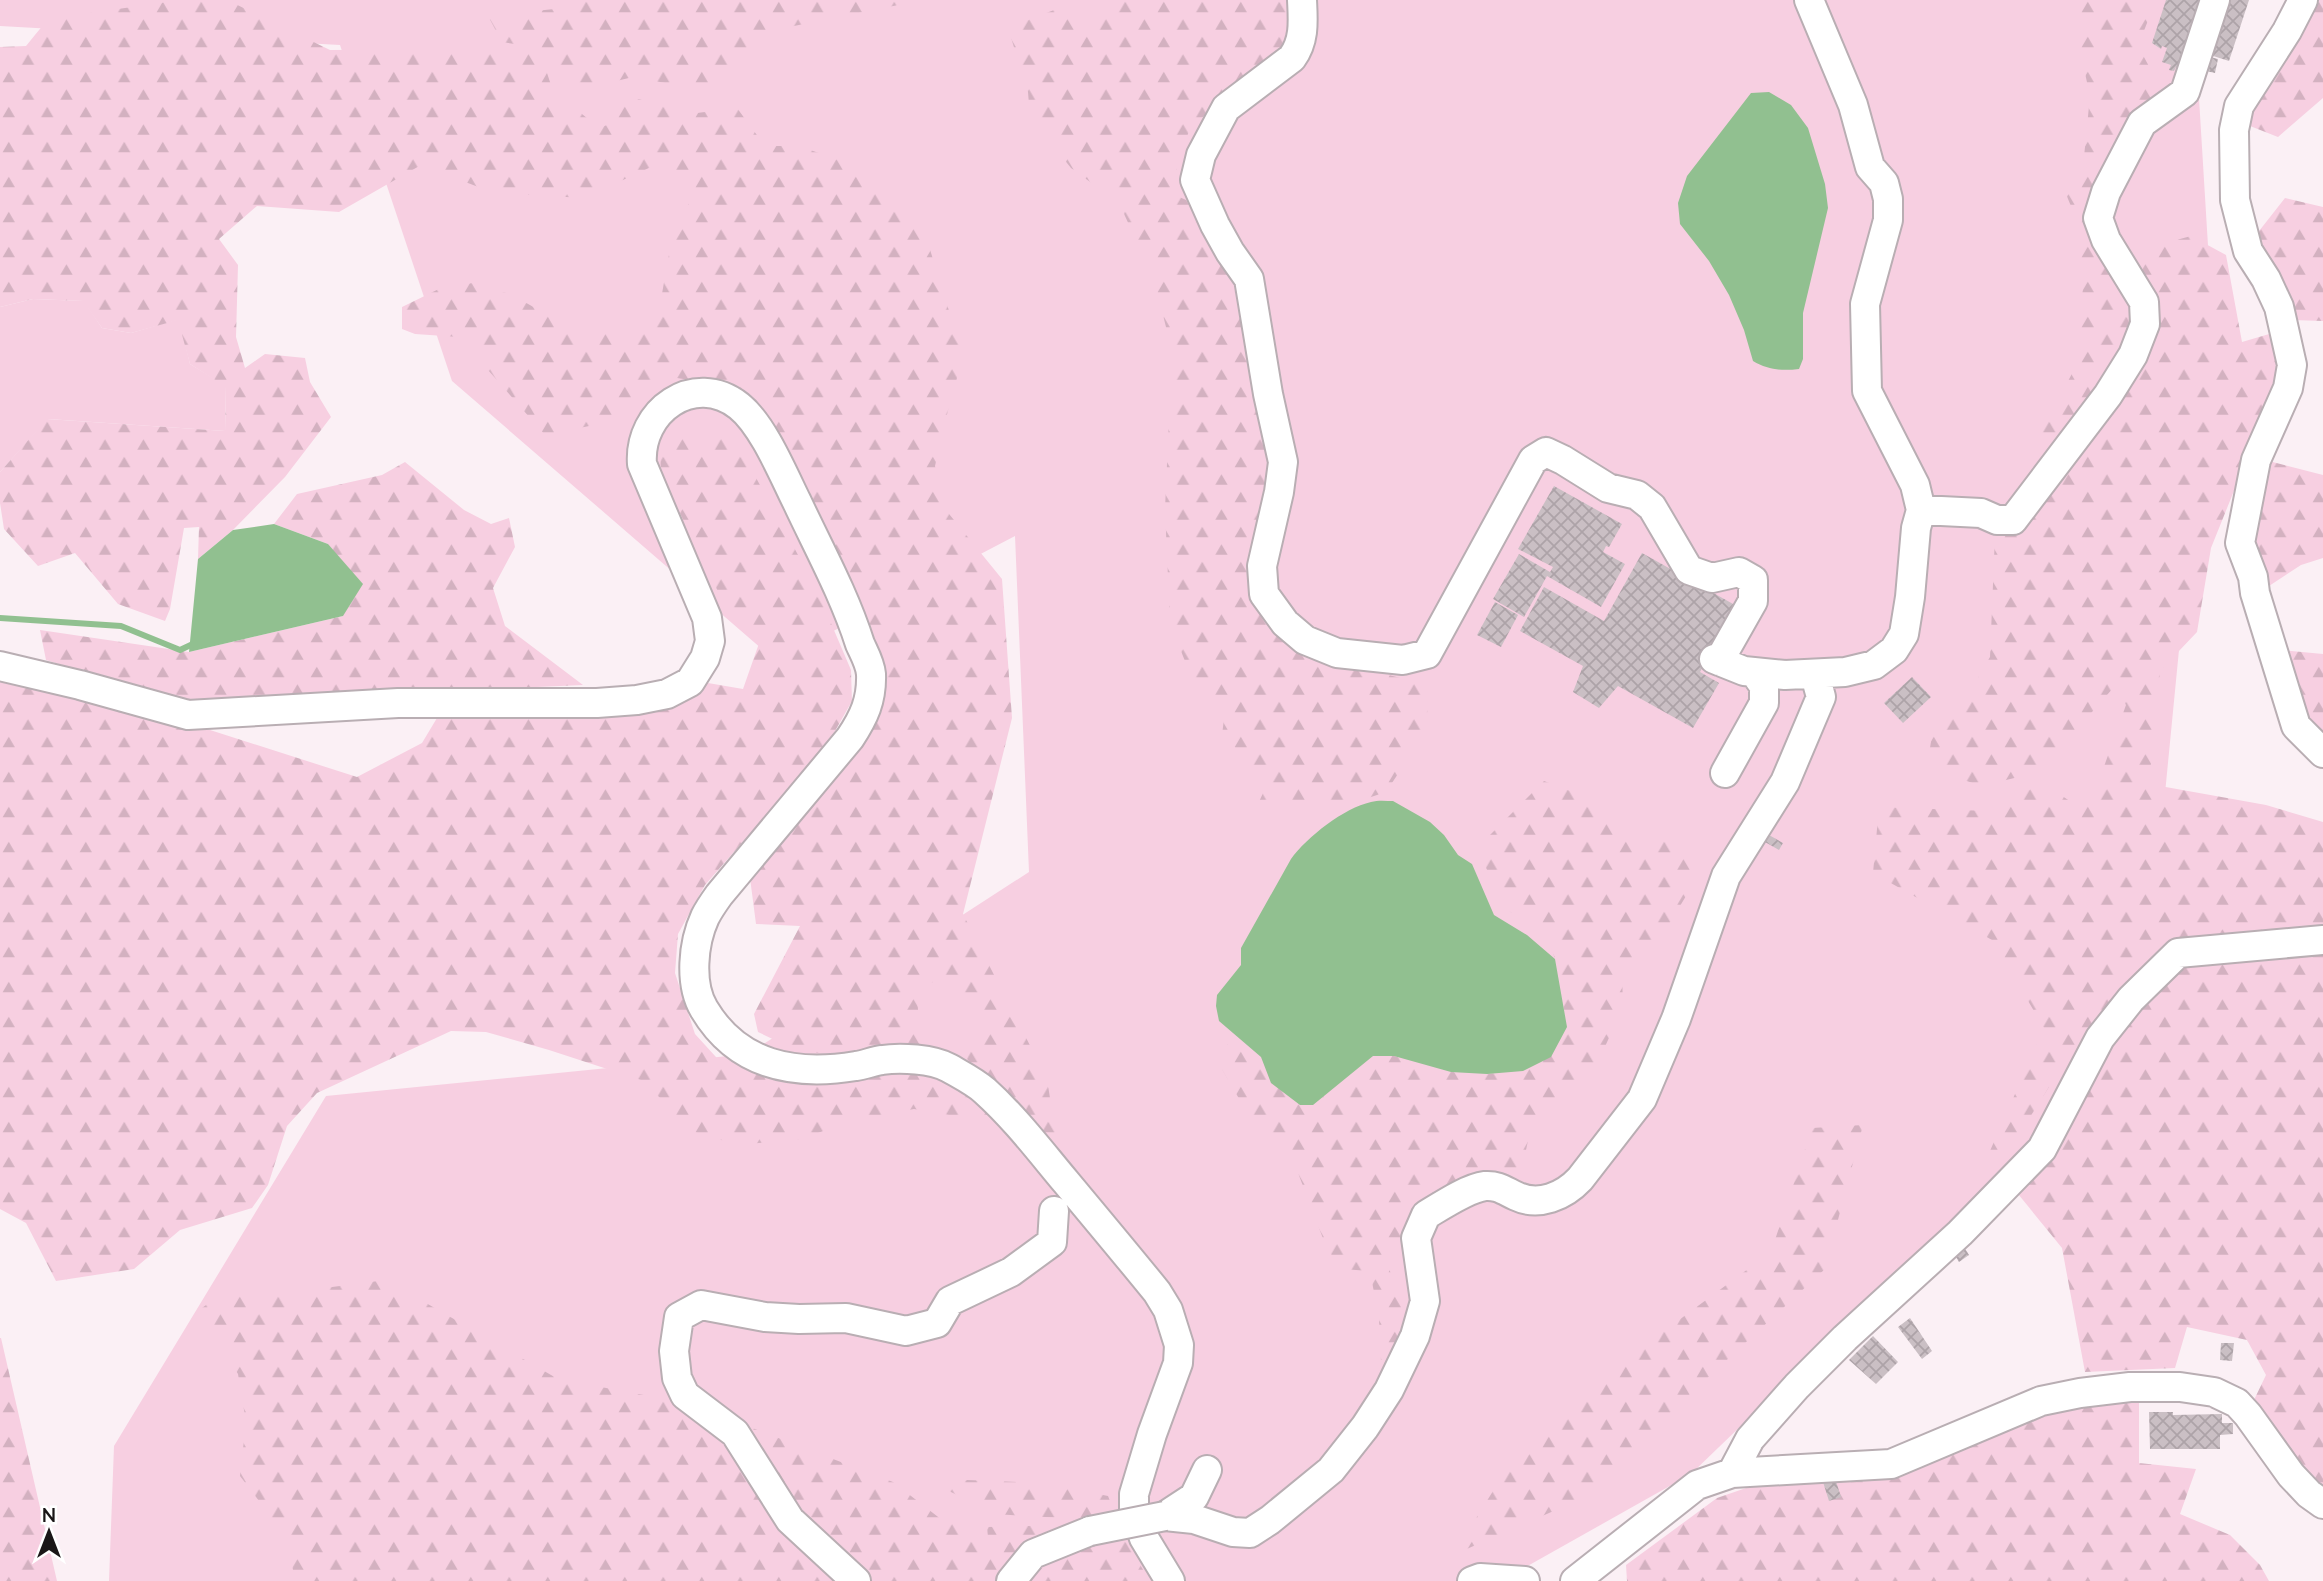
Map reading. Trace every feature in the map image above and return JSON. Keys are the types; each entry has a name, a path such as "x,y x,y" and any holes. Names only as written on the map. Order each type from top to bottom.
{"street":[{"path":"1302,0 1304,27 1300,47 1292,58 1226,108 1201,155 1195,180 1215,225 1249,279 1268,394 1283,462 1262,566 1264,594 1285,623 1304,640 1338,653 1403,660 1427,654 1533,460 1546,452 1608,488 1637,495 1652,508 1689,570 1712,578 1739,572 1753,580 1753,601 1717,660 1744,671 1815,675 1874,665 1894,650 1904,634 1916,528 1921,510 1915,485 1867,391 1865,304 1888,220 1888,199 1884,183 1870,167 1853,105 1809,0"},
{"path":"1921,510 1981,513 1997,520 2014,520 2108,395 2133,355 2145,324 2144,302 2106,240 2098,218 2106,192 2142,123 2185,92 2215,0"},
{"path":"2303,0 2287,31 2239,106 2234,130 2235,200 2248,251 2266,279 2279,307 2292,365 2288,388 2256,460 2240,543 2253,577 2255,593 2296,726 2323,753"},
{"path":"0,666 188,715 398,703 597,703 637,700 667,694 690,682 705,658 710,641 707,618 642,464 641,448 654,418 684,395 706,394 723,397 740,407 754,423 775,458 850,612 870,670 871,696 864,717 850,738 719,895 705,918 694,964 696,988 701,1004 713,1025 741,1050 769,1064 793,1069 821,1069 857,1066 881,1060 910,1059 946,1066 984,1089 1022,1129 1157,1292 1168,1310 1180,1345 1178,1363 1134,1494 1134,1510 1144,1538 1170,1581"},
{"path":"1726,774 1764,703 1764,686 1754,672"},
{"path":"1011,1581 1033,1554 1090,1531 1165,1516 1194,1519 1233,1532 1250,1533 1331,1470 1365,1427 1389,1390 1415,1336 1425,1301 1416,1238 1426,1216 1482,1186 1498,1186 1530,1201 1547,1199 1570,1191 1642,1098 1676,1019 1726,876 1785,782 1821,697 1815,675"},
{"path":"1732,1473 1750,1439 1797,1386 1845,1338 1960,1233 2042,1149 2100,1038 2131,999 2178,953 2323,940"},
{"path":"856,1581 790,1520 735,1433 685,1395 677,1378 674,1351 679,1317 701,1305 765,1317 846,1318 906,1331 937,1323 950,1301 1011,1272 1052,1242 1054,1211"},
{"path":"1576,1581 1697,1485 1732,1473 1891,1464 2041,1401 2130,1387 2180,1387 2214,1392 2237,1403 2291,1475 2323,1504"},
{"path":"1165,1516 1194,1497 1208,1470"},
{"path":"1472,1581 1480,1578 1521,1580"}],"green space":[{"path":"0,0 2193,0 2212,311 2141,1040 1691,1474 1501,1581 109,1581 114,1446 326,1096 748,1054 1029,872 1015,536 776,661 452,381 340,45 0,26"},
{"path":"227,0 330,50 513,49 542,58 555,97 599,128 615,122 625,96 697,113 737,108 765,146 799,146 847,163 888,203 923,227 963,356 935,466 945,509 1002,579 1012,718 963,914 1047,1079 1057,1143 1050,1150 967,1059 972,1035 986,1020 951,978 916,986 921,1045 804,1054 758,1032 754,1014 800,926 756,924 750,878 880,672 722,385 677,378 594,425 545,435 459,337 415,334 402,329 402,307 447,285 475,283 512,295 571,328 635,332 657,322 669,254 693,192 651,167 584,198 494,193 421,165 339,212 257,206 219,239 238,265 236,337 245,368 265,354 305,358 310,382 331,417 285,477 233,530 198,559 199,527 184,528 170,609 165,621 118,604 75,553 38,566 4,529 0,503 0,472 47,419 225,431 226,387 190,364 178,320 131,333 102,328 83,301 33,299 0,307 0,47 26,46 48,19 167,2"},
{"path":"564,0 923,0 774,30 730,81 703,90 633,77 583,89 563,80 554,50 502,42 488,16 554,9"},
{"path":"1123,0 1297,0 1291,42 1237,91 1191,126 1177,163 1177,196 1193,203 1245,277 1258,332 1267,477 1256,526 1258,606 1326,659 1428,685 1427,730 1386,792 1344,806 1258,804 1269,780 1222,735 1225,711 1192,679 1170,623 1165,509 1172,351 1154,279 1119,203 1071,168 1030,117 1028,92 1008,28 1054,10 1096,27"},
{"path":"2069,0 2156,0 2138,46 2165,96 2093,206 2127,293 2131,344 2040,478 2039,426 2047,421 2076,366 2083,287 2077,221 2066,194 2084,157 2090,96"},
{"path":"2310,0 2323,0 2323,98 2278,137 2250,126 2255,96"},
{"path":"2285,198 2323,207 2323,321 2292,320 2252,240"},
{"path":"2191,236 2226,255 2242,342 2276,332 2283,363 2211,548 2197,632 2160,671 2149,784 2266,805 2323,822 2323,931 2168,953 2083,1033 2020,1133 1991,1167 1986,1160 2044,1028 1992,940 1873,873 1879,807 1987,811 2043,783 2080,808 2096,789 2126,705 2114,687 2056,753 2031,774 1981,786 1927,767 1933,729 1976,681 1990,657 1995,535 2028,513 2144,353 2125,254"},
{"path":"33,299 84,301 102,328 131,333 179,319 190,364 226,386 225,431 48,419 0,472 0,307"},
{"path":"730,430 816,588 851,670 852,701 826,747 705,885 678,934 675,973 695,1034 726,1068 776,1077 907,1066 945,1074 1006,1120 984,1121 914,1109 854,1120 801,1139 738,1145 691,1131 644,1081 486,1032 451,1031 317,1093 287,1126 268,1185 252,1208 180,1230 134,1269 56,1281 26,1223 0,1209 0,682 210,730 357,777 422,743 440,713 674,699 708,683 743,689 763,632 727,610 661,474 660,447 685,436"},
{"path":"2265,460 2323,475 2323,558 2301,565 2269,586 2247,546"},
{"path":"405,462 464,510 491,524 509,518 515,547 493,588 505,626 583,685 181,702 46,660 40,630 189,652 343,616 328,544 274,524 297,494 382,475"},
{"path":"2281,650 2323,654 2323,746 2303,725"},
{"path":"1544,781 1586,797 1616,833 1682,840 1703,868 1646,962 1622,973 1623,1007 1588,1084 1533,1117 1522,1169 1418,1203 1409,1238 1386,1261 1402,1302 1398,1340 1381,1378 1372,1381 1381,1361 1379,1319 1370,1271 1342,1269 1327,1249 1287,1144 1252,1121 1216,1059 1236,1034 1261,1057 1271,1083 1312,1105 1373,1056 1394,1056 1451,1072 1487,1074 1523,1071 1567,1027 1555,959 1546,932 1505,909 1477,848"},
{"path":"2323,946 2323,1499 2279,1451 2254,1400 2266,1375 2247,1340 2187,1327 2175,1368 2085,1372 2062,1248 2014,1189 2084,1082 2119,1043 2124,1021 2178,957"},
{"path":"1863,1125 1825,1269 1574,1502 1453,1555 1520,1448 1660,1334 1771,1252 1812,1128"},
{"path":"386,1280 558,1379 692,1404 846,1581 295,1581 282,1537 240,1476 246,1422 238,1374 199,1310 229,1289 286,1293"},
{"path":"1,1338 57,1581 0,1581"},
{"path":"2139,1401 2139,1463 2196,1469 2180,1514 2230,1535 2260,1565 2269,1581 1627,1581 1626,1565 1717,1498 1749,1487 1897,1475 2073,1404"},
{"path":"747,1426 893,1482 942,1520 988,1537 987,1527 1077,1525 1005,1574 985,1581 871,1581 800,1519 742,1434"},
{"path":"967,1480 1042,1483 1108,1496 1114,1511 1095,1520 995,1514 941,1487"},
{"path":"1121,1534 1150,1581 1022,1581 1034,1559"}],"shaded area":[{"path":"1769,92 1791,105 1808,128 1825,184 1828,208 1803,313 1803,359 1799,369 1775,369 1753,361 1744,330 1729,295 1709,261 1680,224 1678,203 1687,176 1751,93"},
{"path":"274,524 328,544 363,584 343,616 189,652 198,559 233,530"},
{"path":"1374,801 1393,801 1430,822 1444,835 1458,855 1472,864 1494,915 1527,935 1555,959 1567,1027 1551,1057 1523,1071 1487,1074 1451,1072 1394,1056 1373,1056 1313,1105 1300,1105 1271,1083 1261,1057 1219,1021 1217,995 1241,965 1241,948 1298,850 1327,824 1349,810"}],"building":[{"path":"2166,0 2206,0 2182,69 2176,67 2174,71 2169,70 2171,65 2162,62 2167,48 2162,46 2161,49 2152,43"},
{"path":"2228,0 2249,0 2229,61 2210,55"},
{"path":"2210,57 2218,59 2215,73 2206,71"},
{"path":"1554,486 1622,524 1609,547 1606,546 1603,552 1625,564 1601,607 1547,576 1524,617 1493,599 1519,554 1550,572 1553,567 1518,549"},
{"path":"1642,553 1742,609 1713,648 1700,672 1719,683 1693,728 1618,686 1599,708 1573,692 1583,666 1520,631 1544,587 1604,621"},
{"path":"1495,602 1518,615 1501,647 1477,635"},
{"path":"1912,677 1931,697 1903,723 1884,703"},
{"path":"1769,835 1783,843 1779,850 1765,842"},
{"path":"1964,1247 1969,1255 1959,1262 1954,1254"},
{"path":"1910,1318 1932,1351 1922,1359 1898,1327"},
{"path":"1873,1336 1898,1362 1876,1384 1849,1360"},
{"path":"2221,1343 2234,1343 2232,1361 2220,1360"},
{"path":"2149,1412 2173,1412 2173,1415 2222,1414 2222,1423 2233,1423 2233,1434 2220,1435 2220,1449 2150,1449"},
{"path":"1835,1478 1841,1497 1829,1501 1823,1482"}],"waterway":[{"path":"0,618 121,626 180,650 195,643"}]}
